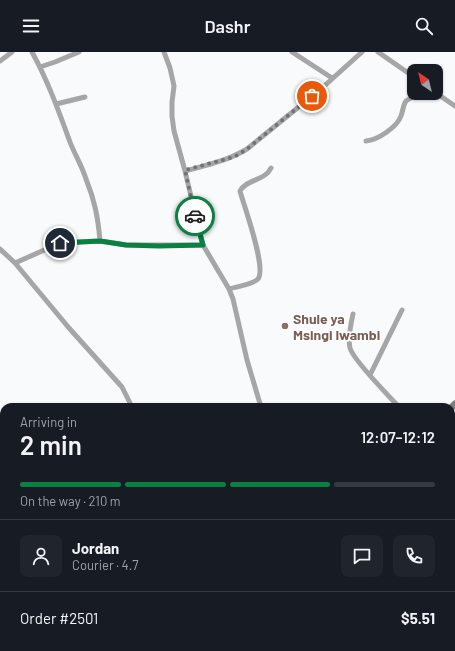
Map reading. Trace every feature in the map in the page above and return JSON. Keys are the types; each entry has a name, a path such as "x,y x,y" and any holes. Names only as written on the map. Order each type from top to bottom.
{"street":[{"path":"0,61 12,52"},
{"path":"32,52 56,104 70,142 86,178 98,216 100,241"},
{"path":"40,67 79,52"},
{"path":"164,52 170,68 174,86 172,102 174,130 185,170 193,210 203,245 229,289 237,314 247,360 260,403"},
{"path":"292,52 332,78"},
{"path":"185,170 223,161 234,157 247,149 322,88 362,52"},
{"path":"378,52 407,72"},
{"path":"56,104 86,97"},
{"path":"443,97 455,106"},
{"path":"366,141 376,139 391,128 401,117 408,100"},
{"path":"229,289 254,281 260,275 257,250 240,191 244,186 266,175 271,168"},
{"path":"15,263 60,243 100,241 126,245 203,245"},
{"path":"0,249 15,263 80,342 122,387 130,403"},
{"path":"370,375 402,310"},
{"path":"353,314 350,347 352,353 395,403"}],"way so far":[{"path":"195,216 185,170 234,157 247,149 312,96"}],"place":[{"name":"Shule ya Msingi Iwambi","path":"285,326"}],"route":[{"path":"60,243 91,243 100,241 126,245 203,245 195,216"}]}
